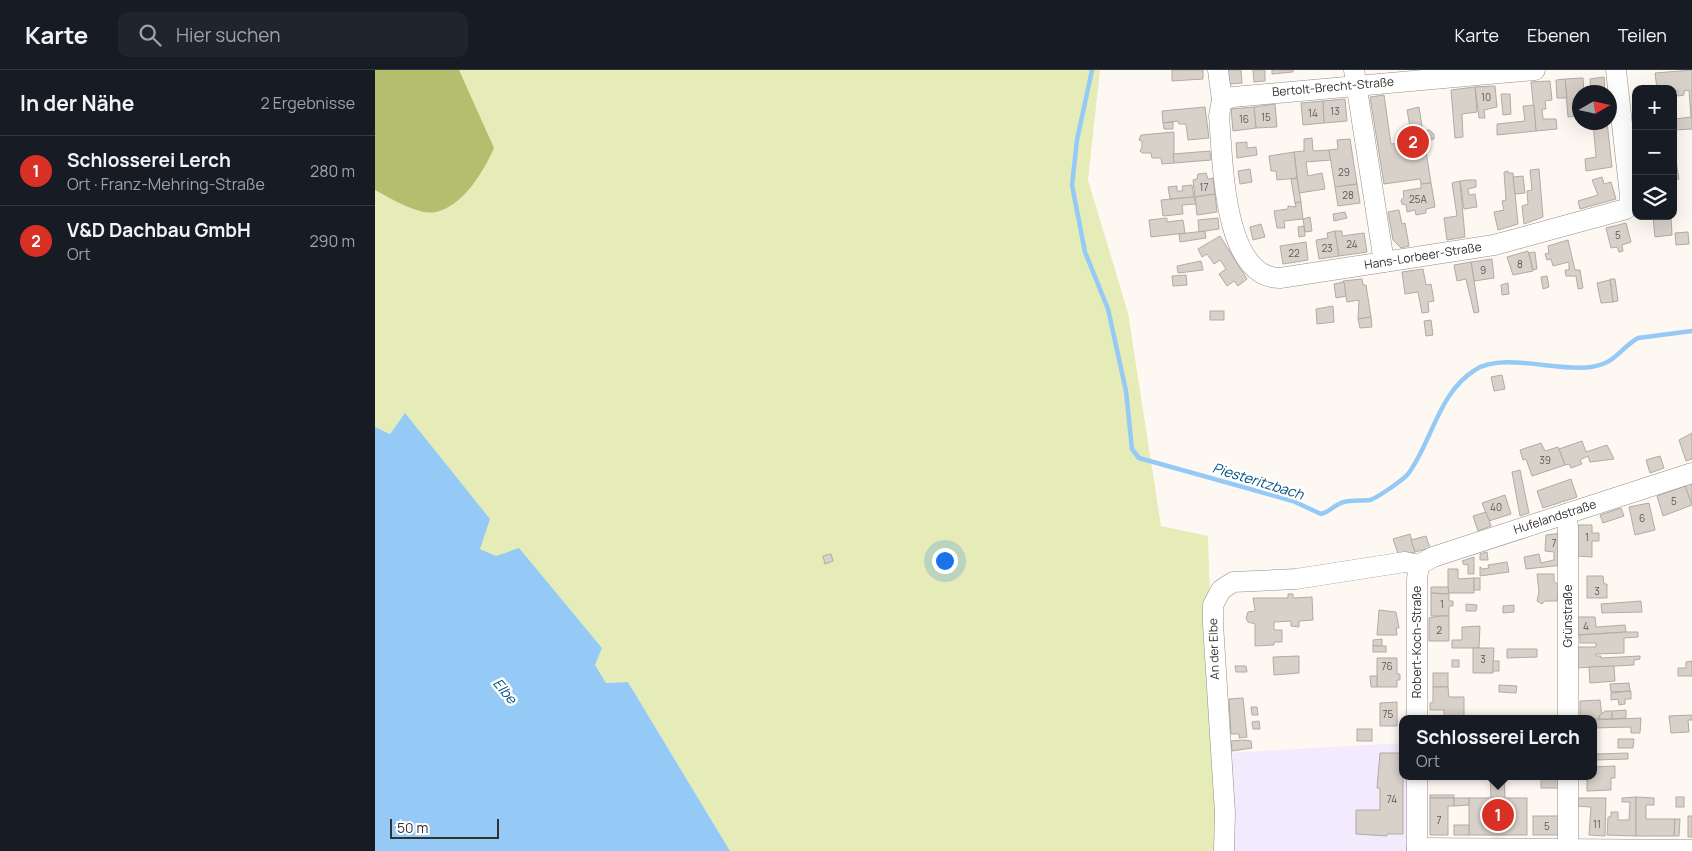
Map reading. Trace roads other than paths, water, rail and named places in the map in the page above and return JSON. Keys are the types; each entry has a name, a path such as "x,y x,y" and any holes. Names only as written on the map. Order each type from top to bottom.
{"street":[{"name":"Hans-Lorbeer-Straße","path":"1219,70 1222,100 1219,116 1230,218 1239,243 1254,269 1270,278 1512,242 1627,209 1630,204 1630,196 1616,70"},
{"name":"Bertolt-Brecht-Straße","path":"1222,100 1354,78 1535,70"},
{"path":"1354,78 1384,262"},
{"name":"Hufelandstraße","path":"1419,565 1433,557 1692,473"},
{"name":"Grünstraße","path":"1565,514 1568,527 1568,715"},
{"name":"An der Elbe","path":"1224,851 1225,813 1213,624 1213,605 1221,590 1233,582 1296,579 1405,562 1419,565"},
{"name":"Robert-Koch-Straße","path":"1417,715 1417,580 1419,565"},
{"path":"1417,780 1417,849 1692,850"},
{"path":"1568,780 1568,850"}],"water":[{"name":"Elbe","path":"405,413 490,519 480,549 496,556 519,548 602,648 595,665 606,683 628,682 730,851 375,851 375,427 390,434"}],"waterway":[{"name":"Piesteritzbach","path":"1092,70 1077,140 1072,185 1085,252 1108,309 1126,391 1132,449 1139,458 1293,501 1321,514 1344,502 1373,499 1405,477 1416,461 1452,391 1475,370 1486,365 1515,362 1578,368 1591,367 1612,359 1638,338 1692,331"}],"place":[{"name":"V&D Dachbau GmbH","path":"1413,142"},
{"name":"Schlosserei Lerch","path":"1498,815"}]}
